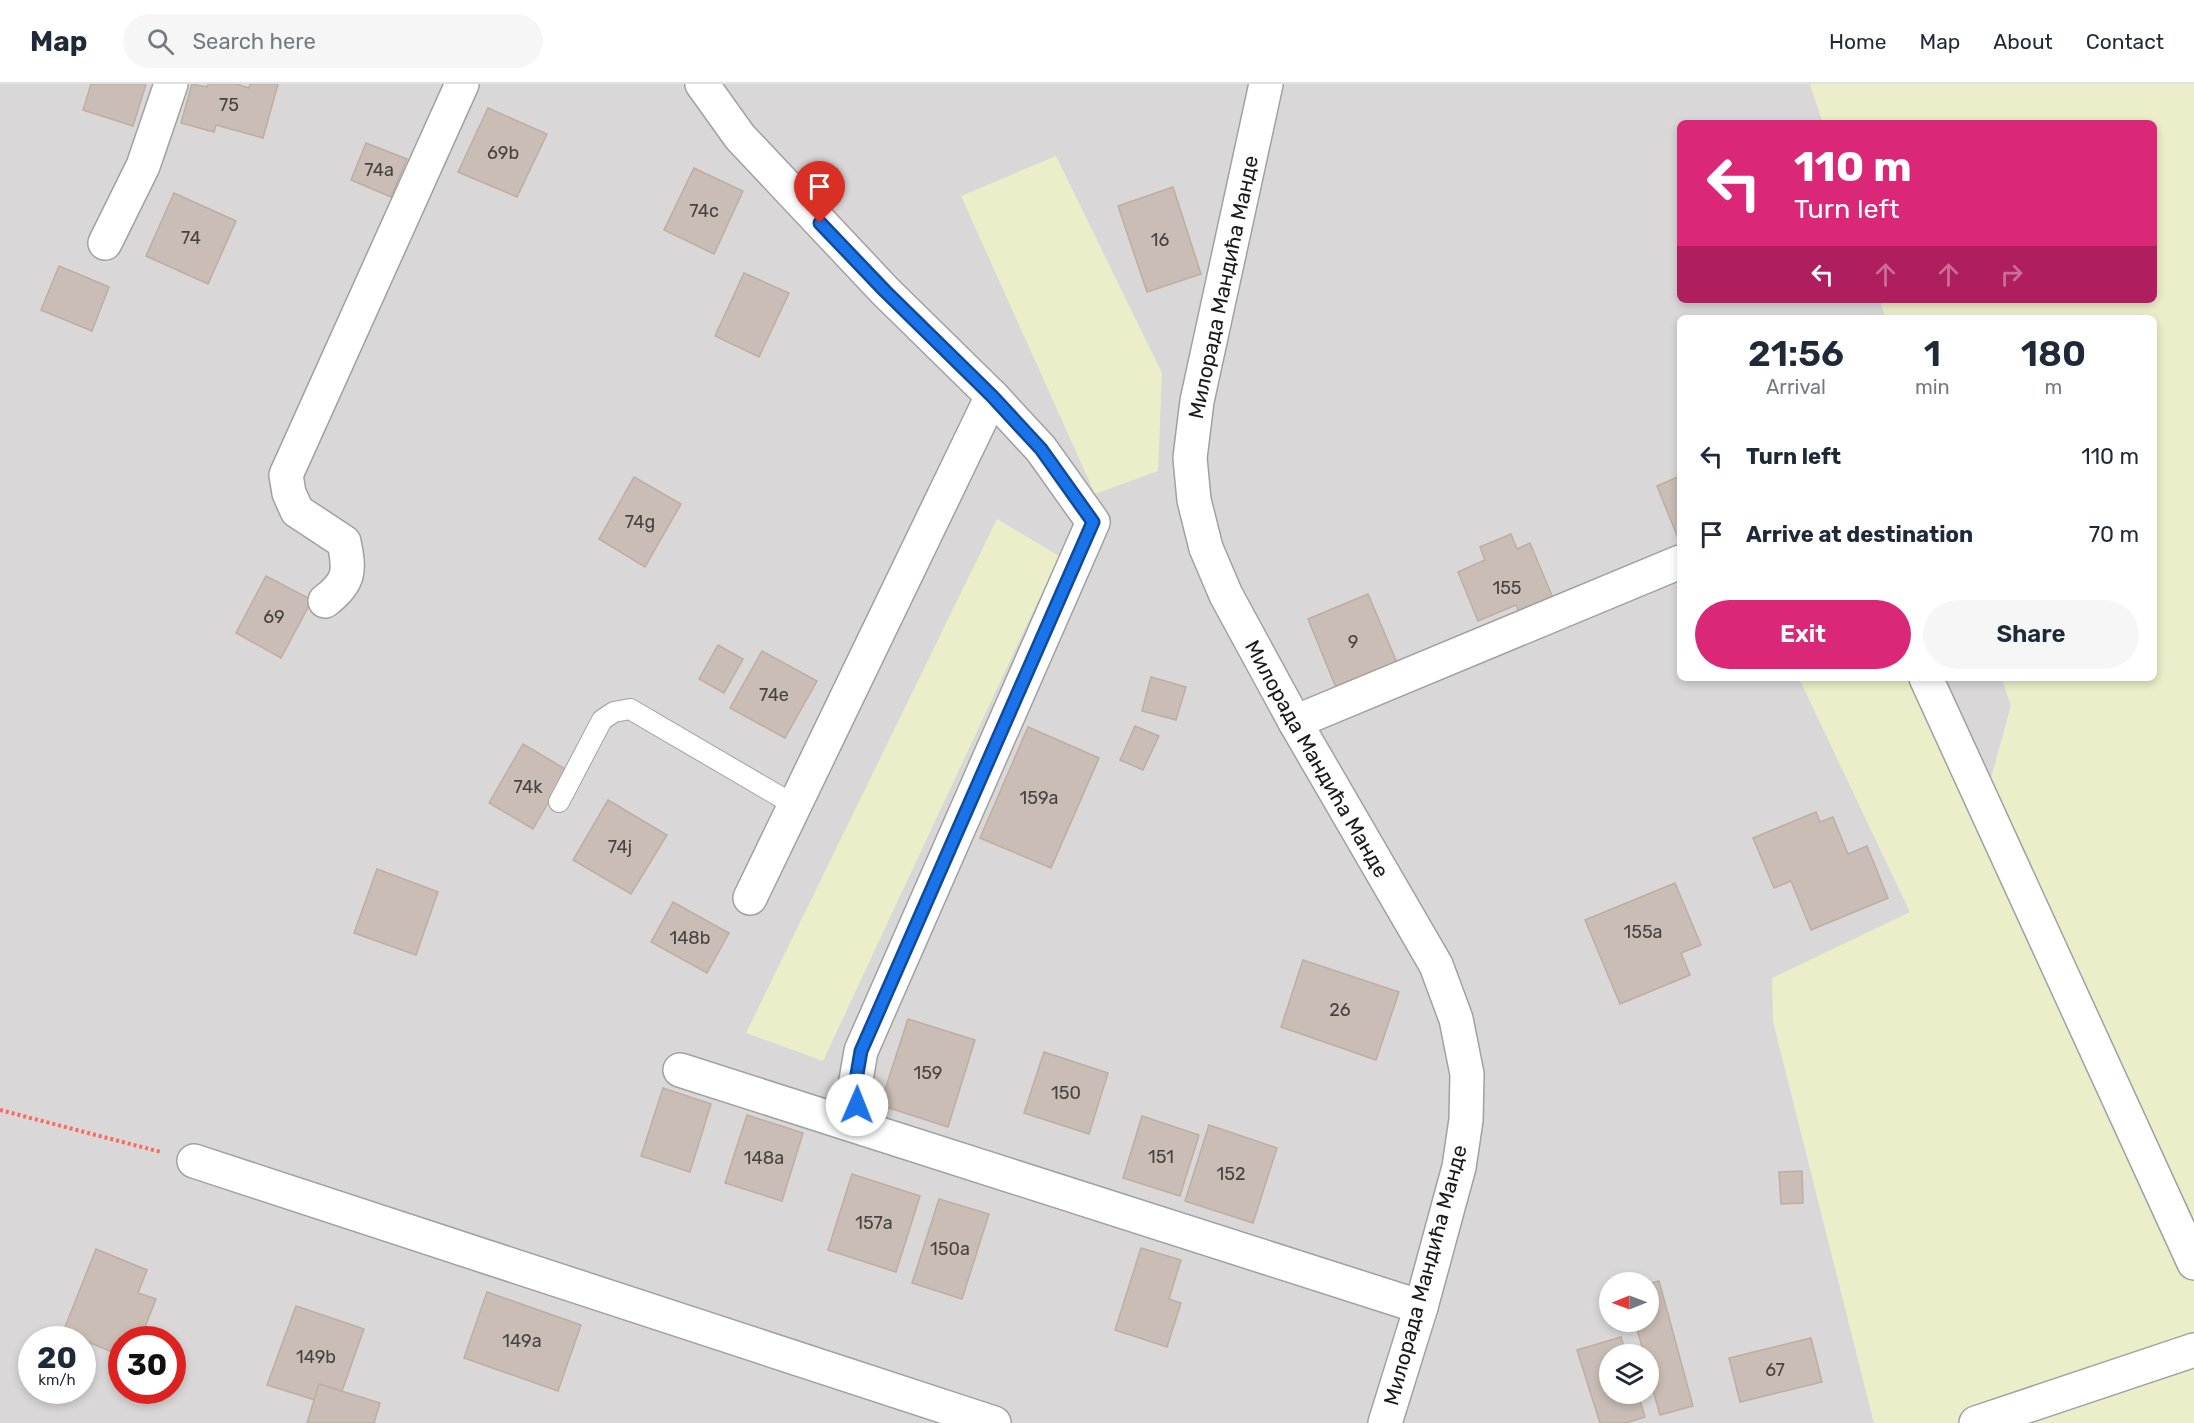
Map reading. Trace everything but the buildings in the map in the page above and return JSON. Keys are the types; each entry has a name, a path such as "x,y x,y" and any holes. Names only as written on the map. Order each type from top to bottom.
{"street":[{"path":"105,243 143,166 171,84"},
{"path":"326,601 339,590 347,576 344,542 297,511 289,493 286,474 462,84"},
{"path":"702,84 740,137 885,291 992,396 1041,449 1093,522 861,1051 856,1080 857,1105 865,1129"},
{"name":"Милорада Мандића Манде","path":"1266,84 1197,401 1190,458 1194,500 1206,548 1226,595 1295,722 1436,965 1456,1019 1467,1074 1466,1120 1459,1167 1420,1307 1384,1423"},
{"path":"750,898 992,396"},
{"path":"1295,722 1677,563"},
{"path":"1927,681 2194,1263"},
{"path":"680,1070 1420,1307"},
{"path":"194,1161 994,1423"},
{"path":"1976,1423 2194,1350"}],"lane":[{"path":"559,802 602,720 614,712 630,709 796,806"}],"path":[{"path":"0,1110 194,1161"}],"shaded area":[{"path":"0,84 1810,84 1822,120 1677,120 1677,303 1881,303 1885,315 1677,315 1677,681 1800,681 1910,912 1773,1021 1874,1423 0,1423"},
{"path":"1926,681 2003,681 2011,705 1981,815"}],"green space":[{"path":"1810,84 2194,84 2194,1423 1874,1423 1773,1021 1772,978 1910,912 1800,681 1926,681 1982,813 2011,706 2003,681 2157,681 2157,315 1885,315 1881,303 2157,303 2157,120 1822,120"},
{"path":"1056,156 1162,373 1158,471 1095,494 961,196"},
{"path":"997,519 1059,556 823,1061 746,1033"}],"route":[{"path":"820,223 885,291 992,396 1041,449 1093,522 861,1051 856,1080 857,1105"}]}
